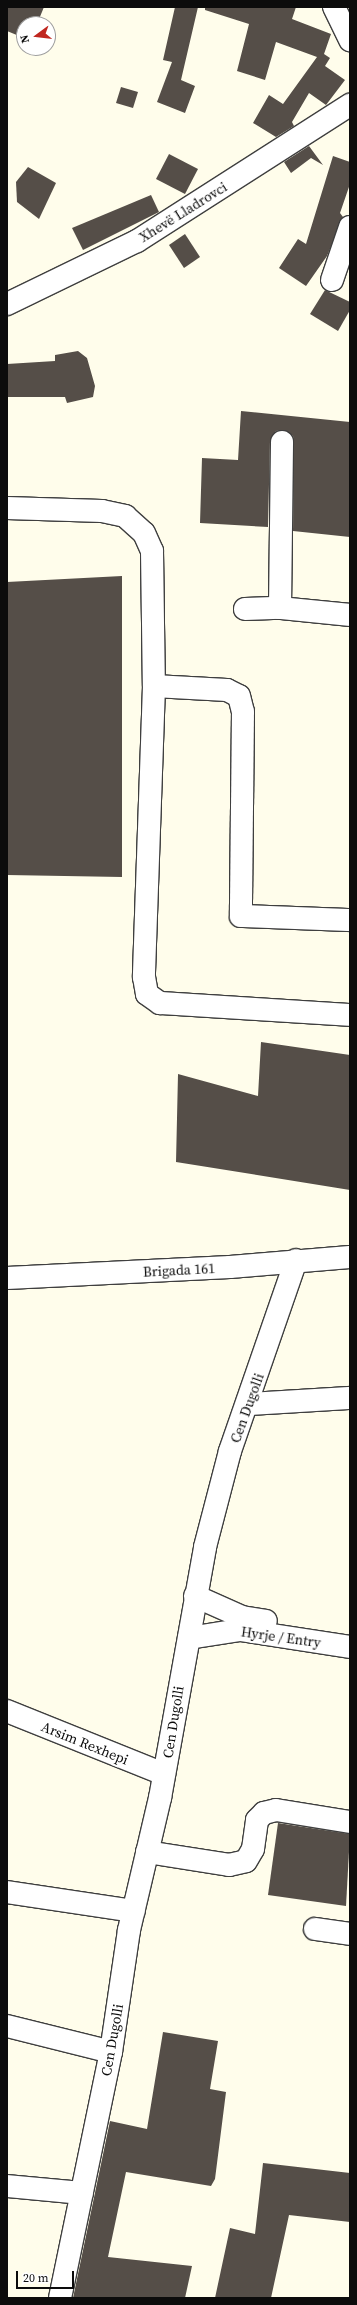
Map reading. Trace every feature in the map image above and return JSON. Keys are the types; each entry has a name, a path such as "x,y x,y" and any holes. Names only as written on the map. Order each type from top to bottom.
{"street":[{"path":"334,7 350,40"},
{"name":"Xhevë Lladrovci","path":"7,304 136,241 350,105"},
{"path":"332,280 350,227"},
{"path":"280,608 282,442"},
{"path":"7,508 102,511 125,516 144,533 152,551 154,686 144,978 148,994 160,1003 350,1015"},
{"path":"245,609 280,608 350,615"},
{"path":"154,686 227,690 239,696 243,712 241,916 350,920"},
{"name":"Brigada 161","path":"7,1278 350,1257"},
{"name":"Cen Dugolli","path":"60,2298 111,2052 134,1911 164,1774 189,1638 195,1596 230,1451 248,1404 296,1260"},
{"path":"248,1404 350,1398"},
{"path":"195,1596 242,1617 350,1633"},
{"name":"Hyrje / Entry","path":"189,1638 240,1630 350,1647"},
{"name":"Arsim Rexhepi","path":"7,1711 164,1774"},
{"path":"147,1852 229,1865 246,1861 253,1849 257,1820 264,1813 276,1810 350,1822"},
{"path":"7,1892 134,1911"},
{"path":"315,1929 350,1934"},
{"path":"7,2026 111,2052"},
{"path":"7,2186 82,2193"}],"building":[{"path":"7,7 44,7 40,16 16,16 16,35 7,31"},
{"path":"175,7 198,7 181,80 195,86 185,113 157,102 172,62 163,60"},
{"path":"205,7 296,7 292,19 331,34 324,54 330,58 325,66 345,80 326,105 309,93 292,122 294,126 276,137 253,123 269,95 283,104 317,57 276,42 265,80 237,71 249,24 205,10"},
{"path":"121,87 138,92 133,108 116,103"},
{"path":"309,146 323,165 311,158 291,173 284,162"},
{"path":"169,154 198,169 185,194 156,179"},
{"path":"333,156 350,162 350,184 340,213 343,217 327,256 306,286 279,268 298,239 306,244"},
{"path":"28,167 56,183 39,219 17,202 16,182"},
{"path":"151,195 159,212 83,250 72,228"},
{"path":"185,234 200,257 184,268 169,245"},
{"path":"325,290 350,302 350,310 338,331 310,314"},
{"path":"78,351 87,358 95,386 93,397 67,403 65,397 7,397 7,364 55,361 55,355"},
{"path":"241,411 350,422 350,537 293,531 294,442 293,436 283,430 276,431 270,442 268,527 200,523 202,458 238,460"},
{"path":"122,576 122,877 7,875 7,582"},
{"path":"261,1042 350,1055 350,1190 176,1162 178,1074 258,1096"},
{"path":"278,1823 350,1834 346,1906 268,1895"},
{"path":"163,2032 218,2041 210,2089 226,2092 215,2179 211,2186 126,2172 108,2257 192,2266 185,2298 73,2298 110,2121 147,2129"},
{"path":"263,2163 350,2173 350,2222 289,2215 271,2298 215,2298 230,2228 255,2234"}]}
